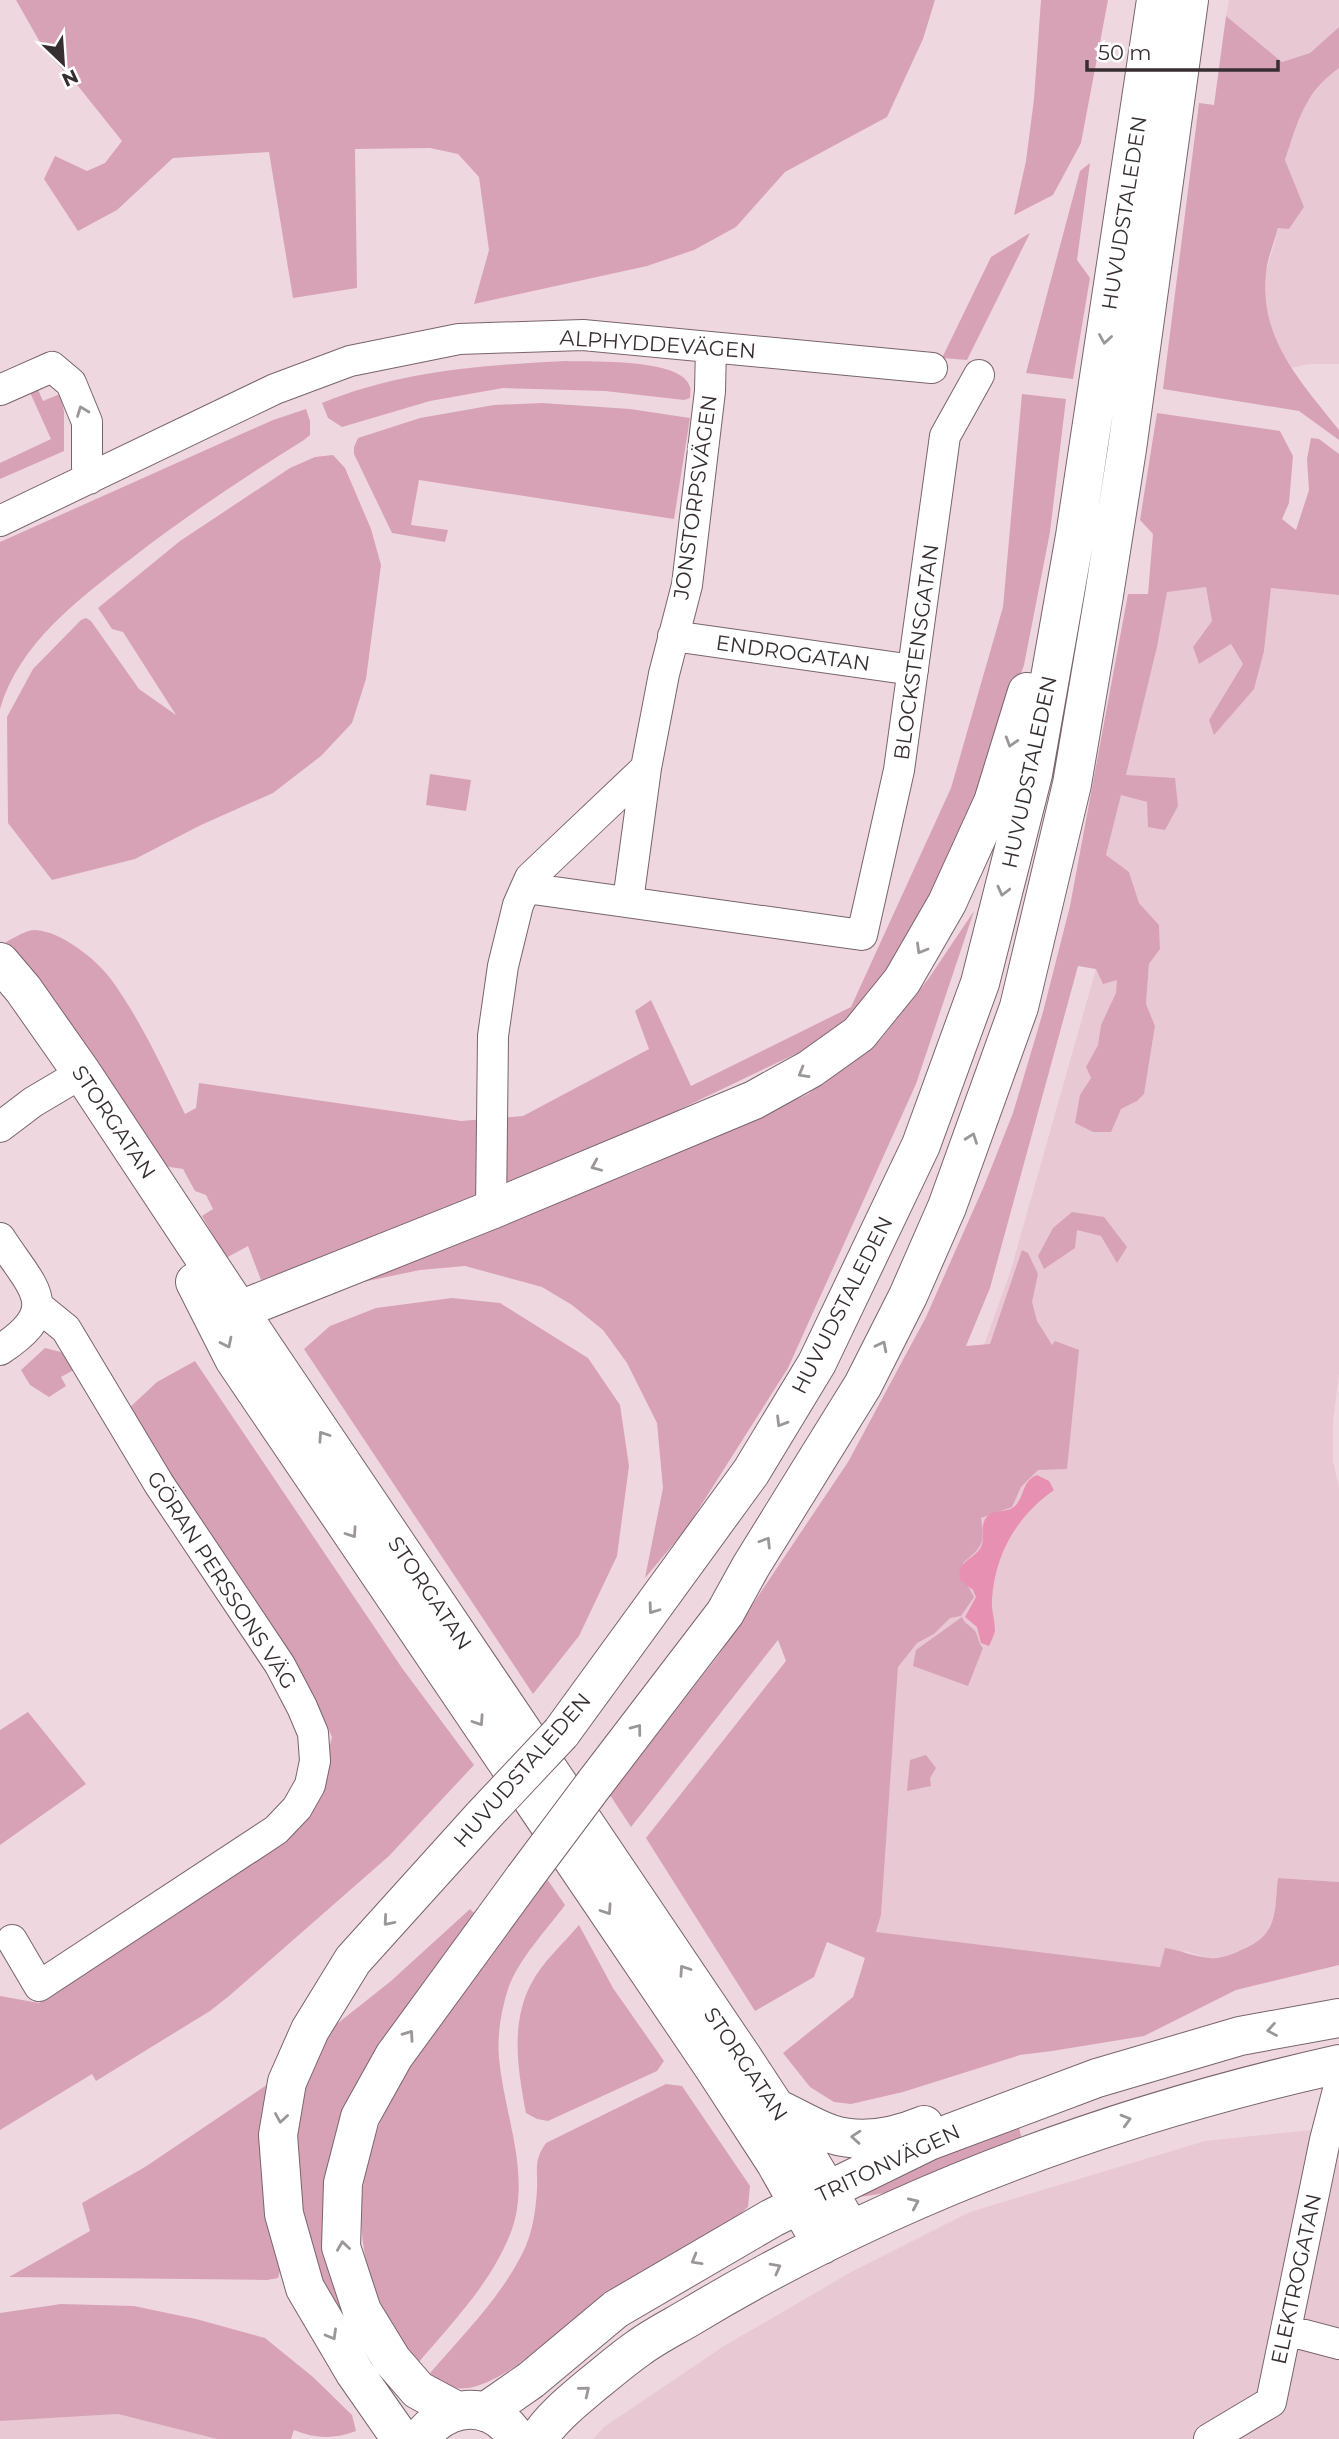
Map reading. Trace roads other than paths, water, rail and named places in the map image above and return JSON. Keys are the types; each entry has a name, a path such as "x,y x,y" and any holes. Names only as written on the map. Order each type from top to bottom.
{"main road":[{"name":"HUVUDSTALEDEN","path":"401,2439 355,2373 304,2288 284,2214 278,2135 287,2082 310,2030 353,1960 561,1733 751,1472 817,1363 921,1144 980,983 1033,774 1172,4"},
{"name":"HUVUDSTALEDEN","path":"517,2439 511,2429 499,2419 418,2390 392,2360 362,2311 341,2246 343,2183 360,2117 394,2056 524,1878 726,1613 751,1566 863,1385 908,1296 947,1207 1019,1007 1072,784 1127,449 1172,4"},
{"path":"240,1310 491,1210 754,1100 810,1069 859,1034 902,981 947,903 993,802 1075,536"},
{"name":"STORGATAN","path":"0,962 23,989 72,1079 203,1294 234,1359 775,2162 813,2197"},
{"name":"STORGATAN","path":"0,1000 72,1079 240,1310 776,2108 813,2197 836,2237"},
{"name":"TRITONVÄGEN","path":"420,2439 429,2426 443,2416 471,2411 531,2380 616,2309 692,2263 813,2197 929,2141 1097,2078 1240,2036 1339,2018"},
{"path":"538,2439 569,2404 641,2346 725,2296 836,2237 953,2186 1115,2124 1256,2082 1339,2064"},
{"path":"776,2108 834,2135 881,2138 912,2130 966,2107 1017,2108"}],"street":[{"name":"ALPHYDDEVÄGEN","path":"0,521 275,389 350,361 459,339 583,335 932,368"},
{"name":"JONSTORPSVÄGEN","path":"628,901 646,768 664,674 690,564 710,391 711,347"},
{"path":"0,390 52,367 71,383 86,422 89,479"},
{"name":"BLOCKSTENSGATAN","path":"628,901 862,935 899,770 945,436 979,375"},
{"name":"ENDROGATAN","path":"673,636 913,670"},
{"path":"491,1210 493,1036 503,966 518,905 530,878 646,768"},
{"path":"526,888 628,901"},
{"path":"0,1128 33,1102 72,1079"},
{"name":"GÖRAN PERSSONS VÄG","path":"0,1238 34,1290 39,1307 66,1329 159,1484 280,1665 313,1733 315,1761 310,1785 297,1808 275,1830 39,1986 12,1940"},
{"path":"0,1350 20,1337 32,1324 39,1307"},
{"name":"ELEKTROGATAN","path":"1209,2439 1271,2402 1325,2140 1339,2086"},
{"path":"1286,2330 1339,2344"}]}
